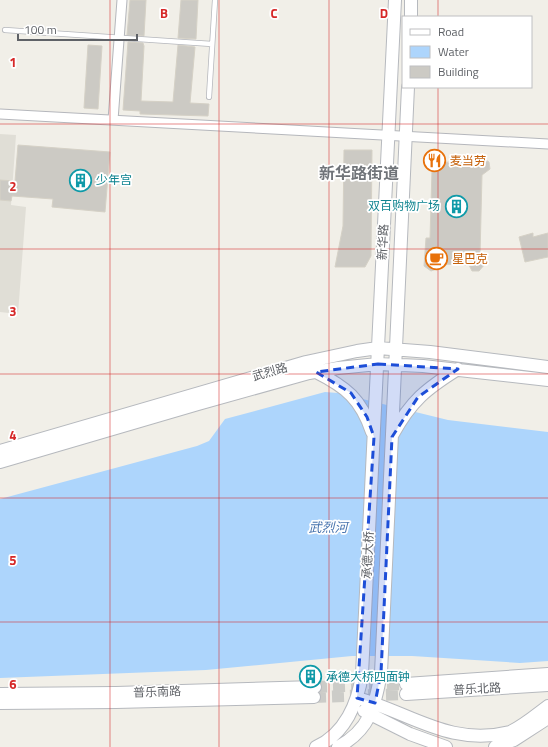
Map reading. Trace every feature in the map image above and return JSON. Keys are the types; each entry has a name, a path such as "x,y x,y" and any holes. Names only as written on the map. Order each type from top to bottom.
{"main road":[{"name":"新华路","path":"374,437 395,0"},
{"path":"411,0 411,16"},
{"name":"新华路","path":"392,437 408,88"},
{"name":"武烈路","path":"0,451 306,362 357,351 378,348 430,352 548,368"},
{"name":"武烈路","path":"0,462 316,372 378,364 458,369 548,380"},
{"path":"392,437 405,413 418,397 458,369"},
{"path":"316,372 334,380 351,393 367,417 374,437"},
{"name":"承德大桥","path":"355,703 362,674 374,437"},
{"name":"承德大桥","path":"373,708 381,673 392,437"},
{"name":"普乐北路","path":"548,674 406,689 548,685"},
{"name":"普乐南路","path":"0,694 314,692 116,702 0,703"},
{"path":"316,747 323,744 342,727 355,703 373,708 457,740 467,741 492,738 511,732 548,706"},
{"path":"338,747 351,741 364,726 373,708"},
{"path":"373,708 410,734 446,747"},
{"path":"495,747 514,740 548,718"}],"street":[{"path":"113,120 122,0"},
{"path":"0,114 548,144"}],"lane":[{"path":"209,97 215,0"},
{"path":"5,30 119,39 212,44"}],"highlighted area":[{"path":"378,364 458,369 418,397 392,437 381,673 375,703 357,698 374,437 367,417 351,393 316,372"}],"shaded area":[{"path":"0,134 16,135 11,205 26,207 18,314 0,312"}],"water":[{"name":"武烈河","path":"325,392 338,393 448,420 548,432 548,661 520,663 412,656 352,656 206,670 0,678 0,499 197,446 209,441 225,419"}],"building":[{"path":"130,0 146,0 144,36 127,35"},
{"path":"181,0 198,0 196,39 178,38"},
{"path":"128,42 143,43 144,46 141,101 173,102 178,45 195,47 190,103 209,104 208,116 140,114 140,111 123,110"},
{"path":"88,45 102,46 98,109 84,108"},
{"path":"18,145 110,152 105,212 52,207 53,199 12,196 11,201 0,200 0,180 15,181"},
{"path":"344,150 372,150 371,256 365,267 335,267 343,226"},
{"name":"双百购物广场","path":"436,154 441,157 444,162 472,163 476,158 481,157 489,162 490,169 482,175 480,256 485,264 479,271 472,271 469,265 441,264 437,269 431,271 424,266 426,238 430,238 432,170 427,162 430,156"},
{"path":"533,233 533,237 548,233 548,257 525,262 519,237"},
{"name":"承德大桥四面钟","path":"305,672 318,672 318,680 305,680"}],"tunnel":[{"path":"315,687 406,684"},
{"path":"314,697 406,694"}],"place":[{"name":"麦当劳","path":"435,161"},
{"name":"少年宫","path":"81,180"},
{"name":"双百购物广场","path":"456,206"},
{"name":"星巴克","path":"436,259"},
{"name":"承德大桥四面钟","path":"311,677"}],"district":[{"name":"新华路街道","path":"359,173"}]}
